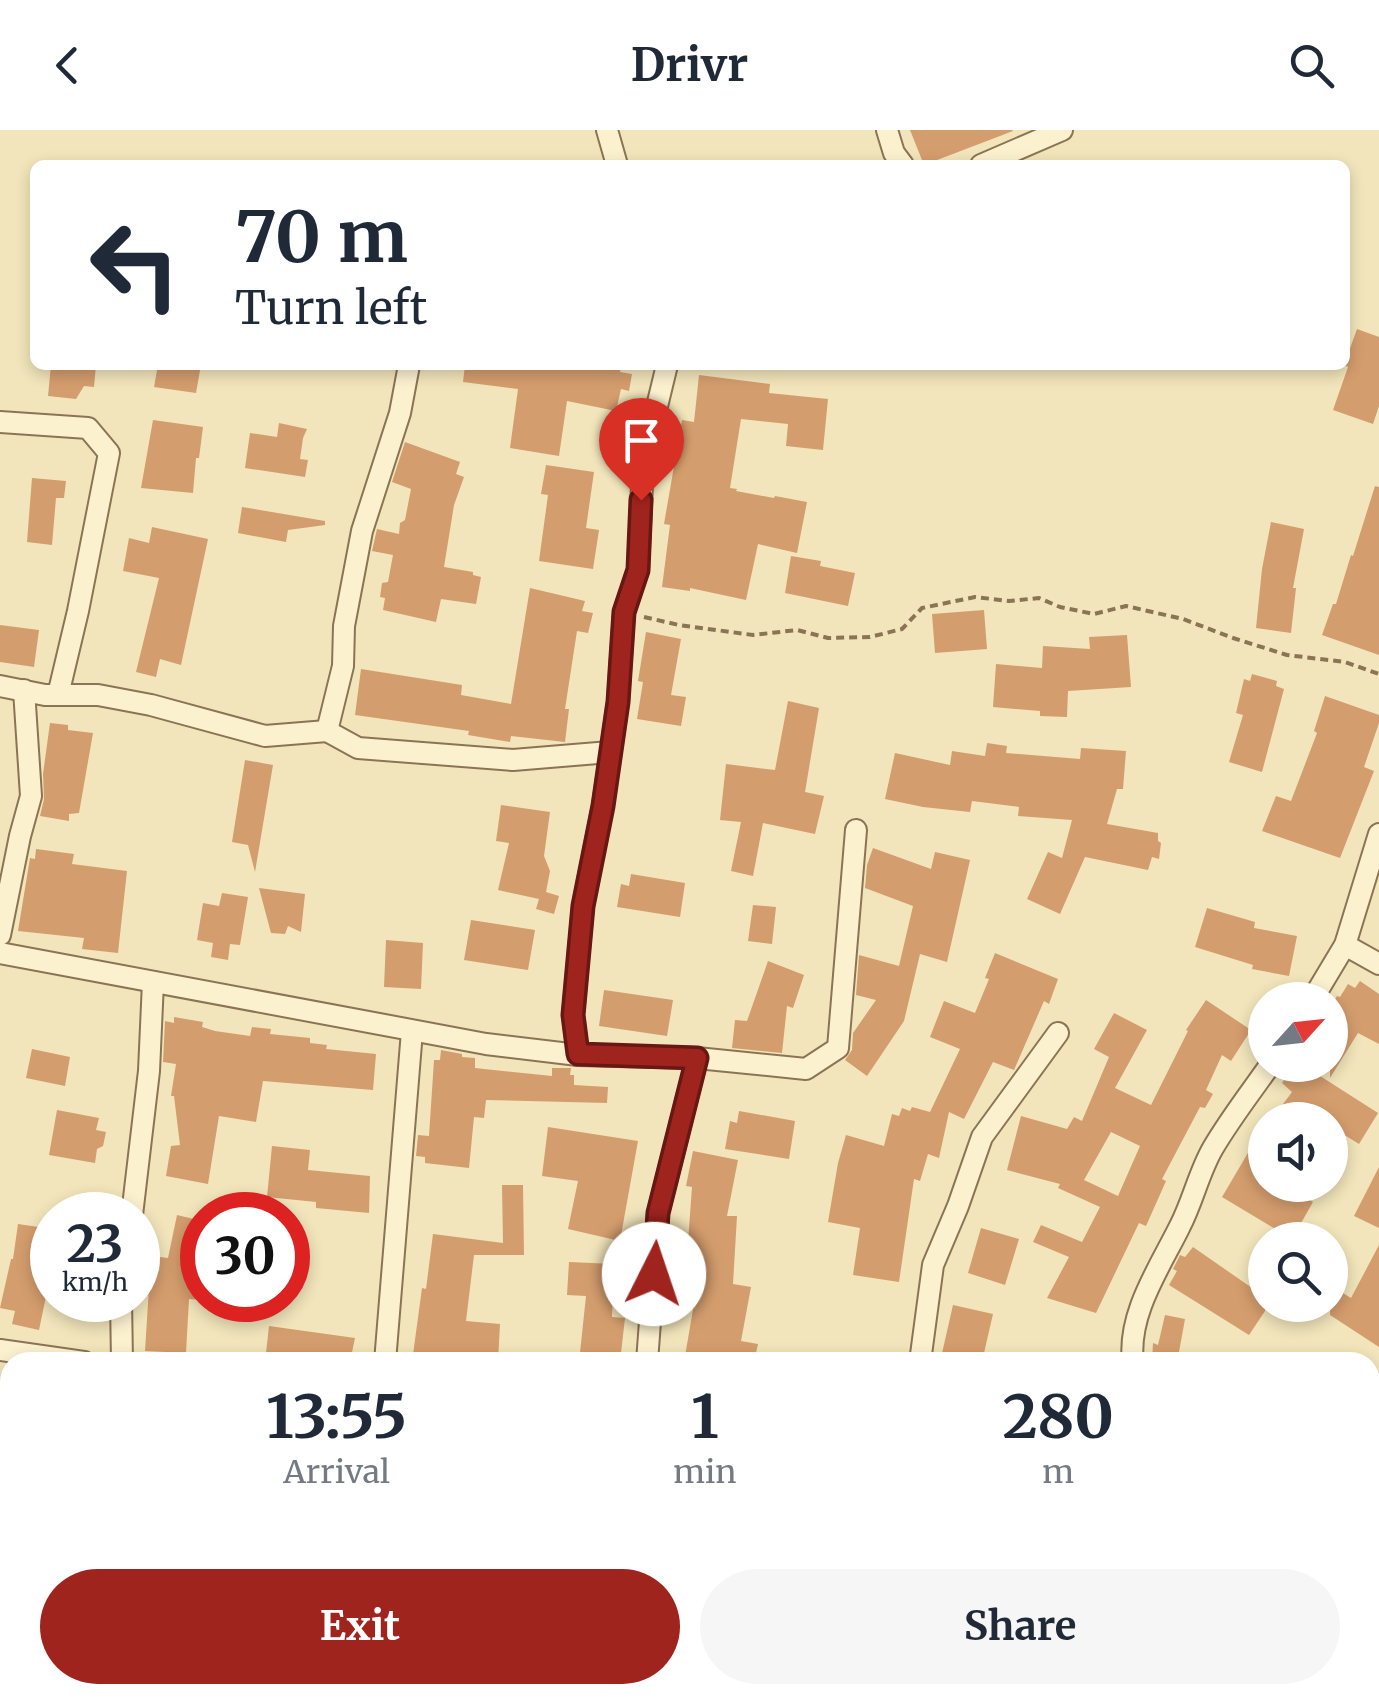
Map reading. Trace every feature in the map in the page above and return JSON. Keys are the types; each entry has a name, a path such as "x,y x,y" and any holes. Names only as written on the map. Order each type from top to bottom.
{"street":[{"path":"607,130 616,160"},
{"path":"887,130 899,160"},
{"path":"993,160 1062,130"},
{"path":"327,731 342,666 344,626 362,531 400,413 408,370"},
{"path":"578,1054 573,1015 583,906 618,702 624,612 638,570 643,464 666,370"},
{"path":"0,422 88,428 109,453 58,694"},
{"path":"0,686 98,695 152,705 264,736 327,731 358,748 513,760 610,752"},
{"path":"0,935 31,796 24,690"},
{"path":"0,953 486,1044 578,1054 697,1058 806,1070 838,1048 856,830"},
{"path":"1323,982 1345,944 1379,834"},
{"path":"1345,944 1379,964"},
{"path":"135,1192 149,1071 153,982"},
{"path":"387,1352 412,1031"},
{"path":"921,1352 933,1265 982,1138 1058,1033"},
{"path":"648,1352 658,1213 697,1058"},
{"path":"1132,1352 1142,1304 1181,1225 1212,1149 1258,1082"},
{"path":"121,1322 122,1352"}],"path":[{"path":"624,612 753,635 797,630 828,638 870,637 902,630 922,608 976,597 1008,601 1039,598 1094,614 1126,606 1144,610 1183,619 1288,655 1345,662 1379,674"}],"building":[{"path":"910,130 1013,131 937,160 922,160"},
{"path":"1357,329 1379,337 1379,406 1373,424 1333,410 1350,370 1350,348"},
{"path":"51,370 96,370 94,387 84,386 76,399 48,396"},
{"path":"157,370 200,370 196,393 154,387"},
{"path":"464,370 621,370 632,374 629,391 621,389 616,411 567,401 559,456 510,448 518,389 463,382"},
{"path":"699,375 770,384 769,393 828,399 823,450 786,446 788,424 741,419 730,488 807,502 797,553 758,544 746,600 690,588 662,587 670,525 664,524 682,420 694,422"},
{"path":"153,420 203,427 193,493 141,488"},
{"path":"279,423 307,429 300,459 308,460 305,477 245,468 250,433 277,437"},
{"path":"405,442 460,462 456,474 464,477 454,505 444,567 481,577 476,604 441,599 436,622 383,610 382,583 388,582 393,555 372,551 377,529 399,534 400,523 405,520 411,489 392,482"},
{"path":"546,465 594,472 586,528 599,530 593,569 539,561 548,495 541,494"},
{"path":"32,478 66,481 64,498 56,498 52,545 27,542"},
{"path":"1375,486 1379,487 1379,655 1322,635"},
{"path":"242,507 325,521 325,525 288,530 286,542 238,533"},
{"path":"1271,522 1304,529 1293,588 1291,633 1256,628"},
{"path":"152,527 208,539 181,665 160,659 156,677 136,672 159,578 123,571 129,538 149,543"},
{"path":"791,556 855,573 848,606 785,593"},
{"path":"530,588 585,601 582,611 593,613 588,633 577,631 565,709 569,709 565,742 511,736 510,742 468,735 469,731 355,715 361,669 462,685 461,695 511,704"},
{"path":"984,610 987,649 935,653 932,614"},
{"path":"0,625 39,630 34,667 0,662"},
{"path":"646,632 681,639 671,695 686,697 681,726 637,719"},
{"path":"1127,635 1131,687 1068,691 1067,717 993,707 996,664 1042,668 1043,646 1090,649 1089,637"},
{"path":"1252,674 1277,681 1276,686 1284,689 1262,772 1229,762 1243,715 1236,713 1244,679 1250,681"},
{"path":"1325,696 1379,715 1364,767 1374,771 1340,858 1262,831 1276,796 1291,801 1317,733 1314,731"},
{"path":"788,701 819,708 805,792 824,796 815,834 763,823 753,876 731,871 741,822 720,820 726,764 775,770"},
{"path":"50,723 93,733 79,813 69,814 69,821 40,816"},
{"path":"987,743 1007,746 1006,753 1080,759 1081,748 1126,751 1123,789 1117,789 1107,824 1158,833 1159,859 1152,857 1148,870 1085,857 1060,914 1027,899 1048,852 1062,858 1072,820 1018,816 1019,807 972,801 970,812 885,799 895,753 950,765 952,751 985,756"},
{"path":"245,760 273,765 255,872 248,845 232,842"},
{"path":"501,805 550,812 544,856 550,871 546,892 559,896 554,914 536,909 539,899 498,890 509,843 496,841"},
{"path":"873,848 931,869 935,852 970,860 947,962 920,954 904,1021 867,1076 845,1060 852,1050 853,1033 876,1000 856,995 859,955 899,966 913,906 865,888"},
{"path":"36,849 74,854 72,864 127,871 118,953 82,949 84,938 18,931 30,858 35,859"},
{"path":"631,874 685,883 680,917 617,907 621,884 629,886"},
{"path":"259,888 305,894 301,932 288,926 285,934 271,933"},
{"path":"222,893 248,897 240,945 230,944 228,960 211,957 213,943 197,940 203,903 219,906"},
{"path":"753,905 776,907 772,944 748,941"},
{"path":"1207,908 1255,922 1254,928 1297,936 1289,976 1252,969 1253,965 1195,947"},
{"path":"471,920 535,930 528,970 464,960"},
{"path":"386,940 423,943 421,989 384,987"},
{"path":"995,953 1058,979 1049,1004 1044,1001 1014,1070 993,1062 964,1119 949,1112 939,1158 928,1154 920,1181 914,1179 899,1282 853,1275 860,1228 828,1222 846,1135 884,1146 892,1114 899,1116 902,1108 910,1111 912,1107 930,1112 960,1049 930,1037 944,1001 975,1013"},
{"path":"768,961 804,975 793,1008 787,1006 782,1053 732,1048 735,1020 747,1021"},
{"path":"1360,981 1379,994 1379,1044 1358,1033 1348,1049 1348,984 1355,988"},
{"path":"604,990 673,1000 667,1036 599,1026"},
{"path":"1206,1000 1248,1028 1248,1035 1231,1061 1222,1055 1206,1090 1213,1094 1205,1108 1200,1107 1162,1179 1166,1181 1146,1226 1139,1223 1096,1313 1047,1298 1069,1257 1033,1242 1041,1225 1082,1242 1100,1207 1058,1188 1060,1184 1007,1170 1021,1116 1067,1129 1074,1117 1082,1121 1109,1057 1094,1049 1114,1013 1147,1030 1115,1088 1151,1105","holes":["1111,1132 1140,1146 1118,1196 1084,1180"]},
{"path":"174,1017 203,1022 202,1027 215,1031 250,1036 252,1027 271,1029 270,1034 310,1038 310,1043 327,1045 326,1049 376,1054 373,1090 263,1081 256,1122 219,1116 208,1184 166,1176 171,1146 180,1145 171,1096 176,1064 163,1062 165,1021 174,1023"},
{"path":"32,1049 70,1057 65,1086 26,1078"},
{"path":"441,1050 475,1058 475,1068 552,1076 552,1068 571,1068 574,1085 608,1087 607,1103 486,1100 484,1118 474,1117 469,1168 425,1163 425,1157 416,1156 418,1135 429,1136 434,1060 440,1060"},
{"path":"1329,1082 1378,1113 1359,1144 1348,1137 1348,1102 1284,1102 1292,1092 1282,1083"},
{"path":"57,1110 99,1118 96,1130 106,1132 95,1163 49,1155"},
{"path":"739,1111 795,1121 789,1159 725,1149 730,1121 737,1123"},
{"path":"548,1127 638,1141 620,1241 568,1229 578,1181 542,1176"},
{"path":"272,1146 310,1150 308,1170 370,1176 369,1213 316,1208 316,1202 310,1201 310,1192 267,1192"},
{"path":"693,1151 738,1160 727,1216 737,1216 733,1284 751,1287 741,1341 758,1344 756,1352 686,1352 702,1257 687,1256 692,1187 686,1186"},
{"path":"1248,1153 1248,1202 1313,1202 1302,1222 1264,1222 1222,1197"},
{"path":"1379,1167 1379,1228 1354,1216"},
{"path":"502,1185 523,1185 524,1255 474,1255 466,1321 500,1324 499,1352 413,1352 433,1234 503,1243"},
{"path":"177,1215 180,1216 180,1322 188,1322 186,1352 145,1351 147,1322 160,1322 160,1257 168,1258"},
{"path":"18,1224 30,1226 30,1322 41,1322 39,1330 12,1324 15,1311 0,1308"},
{"path":"981,1228 1019,1239 1005,1285 968,1273"},
{"path":"1379,1245 1379,1347 1341,1322 1348,1322 1348,1296 1351,1298"},
{"path":"1193,1247 1248,1285 1248,1322 1258,1322 1249,1335 1169,1285 1180,1255 1185,1257"},
{"path":"569,1262 614,1264 612,1317 625,1318 621,1352 580,1352 586,1296 567,1295"},
{"path":"953,1305 993,1314 984,1352 942,1352"},
{"path":"1165,1315 1185,1319 1179,1352 1153,1352 1153,1343 1158,1345"},
{"path":"269,1326 355,1338 352,1352 266,1352"}],"route":[{"path":"641,500 638,570 624,612 618,702 583,906 573,1015 578,1054 697,1058 658,1213 654,1274"}]}
